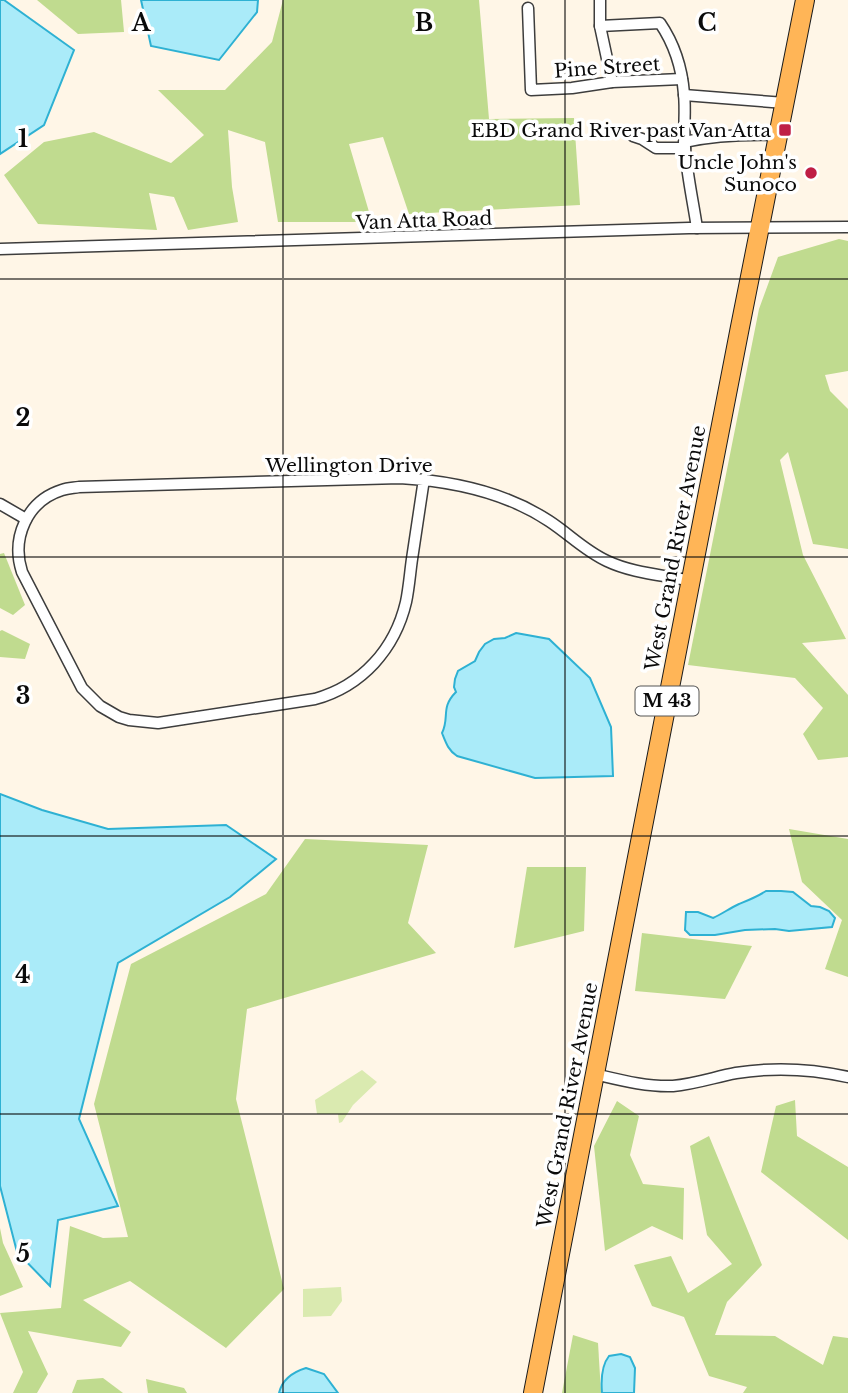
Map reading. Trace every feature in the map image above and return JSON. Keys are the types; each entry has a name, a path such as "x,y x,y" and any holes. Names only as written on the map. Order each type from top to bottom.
{"main road":[{"name":"West Grand River Avenue","path":"533,1393 805,0"}],"street":[{"path":"600,0 600,26 612,82"},
{"name":"Pine Street","path":"528,8 531,90 682,79"},
{"path":"600,26 660,23 670,37 677,53 682,79 685,145 697,228"},
{"path":"684,95 785,103"},
{"path":"633,136 656,148 685,145 711,136 779,135"},
{"name":"Van Atta Road","path":"0,249 697,228 848,227"},
{"name":"Wellington Drive","path":"26,519 46,497 79,487 400,478 424,480 465,486 513,502 545,518 588,550 614,564 691,581"},
{"path":"0,503 26,519 18,545 22,572 82,688 100,706 119,717 158,723 316,699 348,686 363,674 378,660 396,634 406,602 424,480"},
{"path":"594,1074 660,1086 687,1084 740,1073 787,1069 827,1072 848,1077"}],"green space":[{"path":"37,0 121,0 124,32 78,34"},
{"path":"283,0 479,0 489,119 574,118 580,205 409,214 383,137 349,144 372,222 278,222 265,142 228,130 232,187 238,222 188,230 174,197 149,193 157,230 38,224 4,175 44,142 94,132 171,163 204,135 158,90 225,90 272,42"},
{"path":"839,239 848,241 848,371 825,375 830,391 848,409 848,549 813,544 788,452 780,460 803,555 846,639 802,643 848,695 848,757 818,760 803,734 823,708 795,678 688,665 759,309 778,257"},
{"path":"4,553 25,605 13,615 0,608 0,554"},
{"path":"2,630 30,644 25,659 0,657"},
{"path":"789,829 848,839 848,977 825,969 842,920 802,882"},
{"path":"305,839 428,845 408,923 436,953 247,1009 236,1099 284,1289 226,1348 130,1281 83,1300 131,1332 121,1347 28,1331 48,1374 37,1393 13,1393 23,1372 0,1313 61,1308 70,1226 103,1238 128,1237 94,1104 131,964 266,894"},
{"path":"527,867 586,867 584,931 514,948"},
{"path":"642,933 752,946 725,999 635,991"},
{"path":"362,1070 377,1082 353,1105 342,1122 339,1123 338,1114 317,1114 315,1100"},
{"path":"795,1100 797,1136 848,1167 848,1240 761,1172 776,1106"},
{"path":"617,1101 639,1116 630,1155 643,1184 684,1188 683,1240 652,1226 605,1251 594,1146"},
{"path":"709,1136 762,1265 727,1302 715,1335 775,1336 823,1365 833,1336 848,1338 848,1393 743,1393 747,1387 709,1376 684,1317 652,1306 634,1265 671,1256 688,1293 732,1264 707,1235 690,1146"},
{"path":"0,1228 3,1243 23,1287 0,1296"},
{"path":"341,1287 342,1301 331,1316 303,1317 303,1289"},
{"path":"573,1335 598,1343 601,1393 562,1393"},
{"path":"103,1378 123,1393 72,1393 77,1380"},
{"path":"146,1379 184,1388 187,1393 148,1393"}],"water":[{"path":"0,0 4,0 74,50 44,125 0,154"},
{"path":"141,0 258,0 257,12 219,60 151,46"},
{"path":"516,633 549,639 590,678 611,727 613,776 535,778 457,756 449,749 442,733 448,703 456,692 454,687 458,671 475,661 485,644"},
{"path":"0,794 42,810 108,829 226,825 276,859 230,897 118,963 79,1119 118,1206 58,1220 50,1286 17,1252 0,1186"},
{"path":"766,891 793,892 811,906 829,911 835,918 832,927 789,931 745,930 715,935 690,935 685,930 686,912 698,912 713,918"},
{"path":"621,1354 630,1357 635,1368 634,1393 602,1393 604,1364 609,1356"},
{"path":"306,1368 324,1374 338,1393 279,1393 289,1377"}],"place":[{"name":"EBD Grand River past Van Atta","path":"785,130"},
{"name":"Uncle John's Sunoco","path":"811,173"}]}
